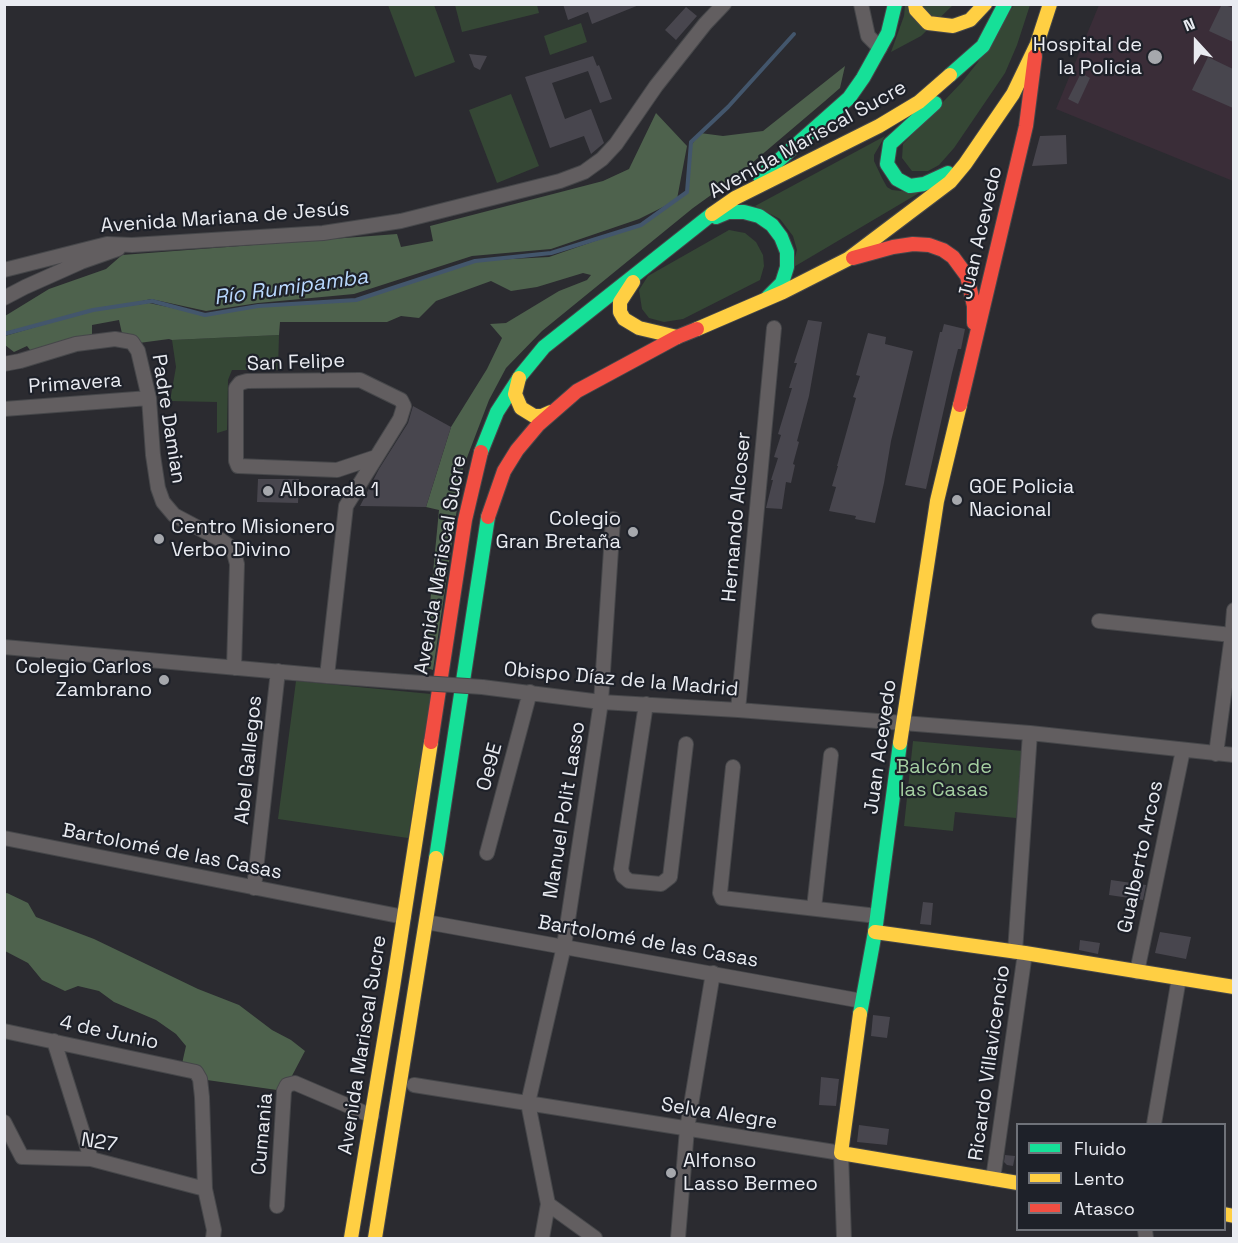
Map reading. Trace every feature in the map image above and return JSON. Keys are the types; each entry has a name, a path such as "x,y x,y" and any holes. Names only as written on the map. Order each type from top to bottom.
{"main road":[{"path":"735,198 849,98 890,29 895,4"},
{"path":"915,4 916,10 928,23 953,26 970,20 985,4"},
{"name":"Avenida Mariscal Sucre","path":"351,1239 404,917 465,520 483,445 497,412 521,375 544,347 700,223 735,198 861,136 919,102 983,46 1005,4"},
{"name":"Avenida Mariscal Sucre","path":"375,1239 488,518 495,494 517,450 551,412 577,391 677,337 757,303 848,259 950,182 1013,94 1037,44 1051,6"},
{"name":"Avenida Mariscal Sucre","path":"1026,126 1037,44"},
{"path":"965,164 924,184 910,186 892,173 887,164 886,155 890,144 950,88 983,46"},
{"name":"Juan Acevedo","path":"841,1153 937,501 975,349 1026,126"},
{"path":"700,223 728,212 744,212 759,216 772,225 781,237 787,252 787,267 782,283 773,293 757,303"},
{"name":"Juan Acevedo","path":"848,259 913,244 930,245 953,257 968,276 972,292 975,349"},
{"path":"640,271 620,302 620,312 624,319 639,328 677,337"},
{"path":"521,375 515,394 521,408 534,416 542,416 551,412"},
{"path":"874,932 1020,952 1233,987"},
{"name":"Selva Alegre","path":"841,1153 1016,1183"}],"street":[{"name":"Avenida Mariana de Jesús","path":"4,270 107,244 132,245 323,233 401,221 560,181 584,172 602,159 616,144 656,86 705,24 724,4"},
{"path":"861,4 868,36 880,48"},
{"path":"4,298 81,262 132,245"},
{"name":"Hernando Alcoser","path":"738,710 774,328"},
{"name":"Padre Damian","path":"4,364 76,344 116,339 132,342 138,351 149,398 153,455 158,488 163,502 174,515 221,540 233,549 237,564 234,668"},
{"name":"San Felipe","path":"327,676 346,506 405,410 401,400 360,380 247,381 240,383 236,388 236,460 238,466 337,470 376,457"},
{"name":"Primavera","path":"4,409 149,398"},
{"name":"Manuel Polit Lasso","path":"528,1103 564,946 601,702 613,519"},
{"path":"1216,753 1232,635 1233,610"},
{"path":"1100,621 1232,635"},
{"name":"Obispo Díaz de la Madrid","path":"4,647 327,676 482,687 601,702 738,710 1030,733 1233,755"},
{"name":"Abel Gallegos","path":"254,888 278,671"},
{"name":"Oe9E","path":"488,853 530,692"},
{"path":"646,704 621,869 626,879 657,884 665,882 670,877 686,744"},
{"name":"Ricardo Villavicencio","path":"993,1179 1020,952 1030,733"},
{"name":"Gualberto Arcos","path":"1137,972 1183,750"},
{"path":"814,908 831,755"},
{"path":"733,767 720,896 877,916"},
{"name":"Bartolomé de las Casas","path":"4,838 404,917"},
{"name":"Bartolomé de las Casas","path":"426,922 862,1000"},
{"path":"678,1239 687,1129 713,974"},
{"path":"1154,1123 1179,978"},
{"name":"4 de Junio","path":"4,1031 196,1072 200,1079 206,1189"},
{"path":"54,1041 91,1159"},
{"name":"Cumania","path":"277,1206 286,1085 296,1083 372,1116"},
{"name":"Selva Alegre","path":"414,1085 841,1153"},
{"path":"528,1103 548,1204 542,1239"},
{"name":"N27","path":"4,1122 22,1157 91,1159 206,1189"},
{"path":"841,1153 844,1239"},
{"path":"206,1189 213,1239"},
{"path":"548,1204 595,1239"}],"shaded area":[{"name":"Hospital de la Policia","path":"1099,5 1233,5 1233,181 1056,109"}],"green space":[{"path":"388,5 434,5 455,62 415,77"},
{"path":"455,5 537,5 539,13 462,32"},
{"path":"905,5 953,5 921,36 891,52 904,16"},
{"path":"1014,5 1030,5 1005,73 954,148 939,165 928,171 912,171 902,158 903,144 978,62"},
{"path":"581,23 587,42 550,55 544,36"},
{"path":"845,66 840,88 732,180 693,208 542,331 506,368 489,400 463,468 433,670 424,667 439,510 426,507 451,427 487,369 502,338 490,324 506,323 559,291 587,280 591,275 583,273 537,287 511,291 491,281 436,301 419,318 401,316 387,322 280,322 279,335 169,339 139,343 123,338 119,320 92,325 92,340 33,354 27,346 14,352 5,345 5,336 73,316 5,332 5,316 49,289 106,269 122,255 397,234 401,247 433,241 430,226 603,181 629,169 656,113 687,146 677,199 687,192 690,147 700,133 723,136 763,131","holes":["671,203 641,225 549,257 475,261 356,300 257,307 205,315 149,303 106,309 151,299 206,311 258,303 354,294 472,256 551,249 639,219"]},
{"path":"511,94 539,166 497,183 469,110"},
{"path":"885,136 874,155 874,161 887,187 892,190 919,193 792,268 797,250 793,236 780,219 755,206"},
{"path":"729,230 745,233 756,242 763,255 764,266 760,280 683,319 664,322 649,318 642,309 639,290 648,276"},
{"path":"279,335 278,370 232,370 228,380 227,430 217,433 217,402 170,401 176,367 172,340"},
{"path":"296,681 431,694 408,838 278,819"},
{"name":"Balcón de las Casas","path":"913,741 1023,751 1016,818 955,812 953,831 904,826"},
{"path":"7,893 28,903 36,917 94,939 198,989 239,1005 272,1030 291,1040 305,1051 284,1091 200,1079 181,1068 186,1046 176,1034 156,1020 114,1002 99,991 78,986 65,991 42,980 28,963 5,951 4,894"}],"building":[{"path":"563,4 639,5 592,24 588,12 568,20"},
{"path":"1222,4 1233,8 1233,42 1209,31"},
{"path":"686,7 697,16 676,40 665,30"},
{"path":"469,54 487,56 480,70 474,67"},
{"path":"593,56 597,66 599,65 612,99 600,103 588,71 552,83 565,119 591,109 604,143 591,154 584,136 550,148 525,77"},
{"name":"Hospital de la Policia","path":"1208,57 1233,69 1233,108 1192,90"},
{"path":"1081,73 1090,78 1078,104 1068,99"},
{"path":"1066,135 1067,164 1032,166 1040,136"},
{"path":"808,320 822,322 809,396 797,441 799,442 791,483 786,482 782,509 766,508 778,458 774,457 781,435 778,434 792,388 789,388 797,363 794,363"},
{"path":"944,324 965,329 961,349 958,349 952,373 926,489 905,485 940,332"},
{"path":"868,333 886,337 885,344 913,351 891,441 875,523 855,519 856,516 829,511 836,487 832,486 856,398 853,397 860,376 856,375"},
{"path":"413,406 451,427 426,507 360,506 379,469 408,423"},
{"path":"258,479 299,479 298,503 257,502"},
{"path":"1111,880 1146,885 1143,900 1109,895"},
{"path":"923,902 933,903 931,925 920,924"},
{"path":"1160,932 1191,937 1186,959 1155,953"},
{"path":"1080,940 1100,943 1098,954 1079,950"},
{"path":"873,1015 890,1017 887,1038 871,1036"},
{"path":"821,1077 839,1079 836,1106 819,1105"},
{"path":"859,1125 889,1129 887,1145 857,1142"},
{"path":"1005,1155 1015,1156 1013,1166 1004,1162"}],"waterway":[{"name":"Río Rumipamba","path":"4,334 93,310 152,301 205,315 258,306 356,300 475,261 551,253 641,225 687,192 691,142 728,107 794,34"}],"traffic: fast":[{"path":"760,177 849,98 888,33 895,4"},
{"path":"950,75 983,46 1005,4"},
{"path":"935,103 890,144 887,164 897,179 910,186 924,184 948,173"},
{"path":"716,217 728,212 744,212 759,216 772,225 781,237 787,252 787,267 782,283 768,297"},
{"path":"481,452 497,412 521,375 544,347 712,214"},
{"path":"436,858 488,517"},
{"path":"860,1014 875,932 900,743"}],"traffic: slow":[{"path":"915,4 916,10 928,23 953,26 970,20 985,4"},
{"path":"697,329 783,292 848,259 950,182 1013,94 1037,44 1050,4"},
{"path":"712,214 735,198 879,126 919,102 950,75"},
{"path":"633,282 620,302 620,312 624,319 639,328 677,337"},
{"path":"519,378 515,394 521,408 534,416 542,416 551,412"},
{"path":"900,743 937,501 960,405"},
{"path":"351,1238 431,742"},
{"path":"375,1238 436,858"},
{"path":"875,932 1025,953 1234,987"},
{"path":"860,1014 841,1153 1016,1183"},
{"path":"1226,1214 1234,1216"}],"traffic: jam":[{"path":"960,405 1026,126 1035,56"},
{"path":"853,258 913,244 929,245 943,250 953,257 967,276 974,306 974,323"},
{"path":"488,517 504,471 517,450 538,425 577,391 677,337 697,329"},
{"path":"431,742 465,520 481,452"}],"place":[{"name":"Hospital de la Policia","path":"1155,57"},
{"name":"Alborada 1","path":"268,491"},
{"name":"GOE Policia Nacional","path":"957,500"},
{"name":"Colegio Gran Bretaña","path":"633,532"},
{"name":"Centro Misionero Verbo Divino","path":"159,539"},
{"name":"Colegio Carlos Zambrano","path":"164,680"},
{"name":"Alfonso Lasso Bermeo","path":"671,1173"}]}
